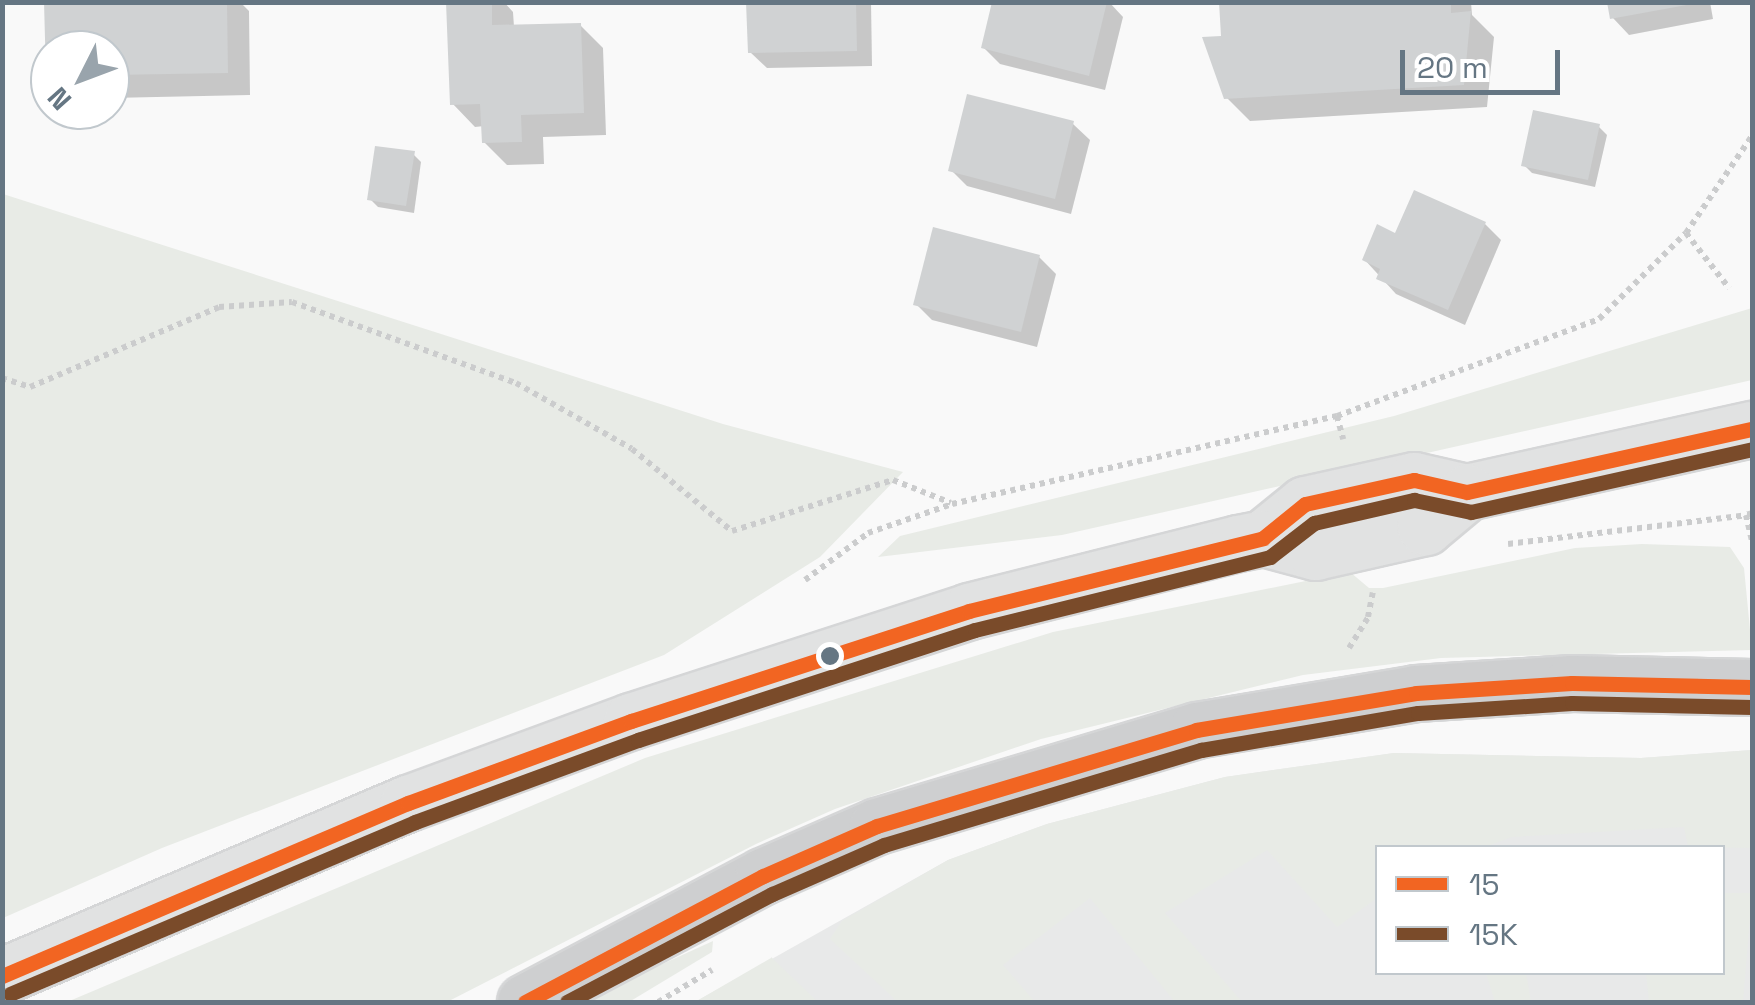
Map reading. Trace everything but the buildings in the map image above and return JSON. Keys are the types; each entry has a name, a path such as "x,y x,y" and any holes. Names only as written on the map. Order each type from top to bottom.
{"main road":[{"path":"2,976 408,803 631,721 969,611 1263,538 1315,552 1425,527 1467,492 1752,429"}],"street":[{"path":"526,1002 763,876 876,826 1196,730 1416,692 1572,684 1752,688"}],"path":[{"path":"806,580 868,534 952,504 1337,416 1599,319 1686,233 1752,136"},
{"path":"1686,233 1729,288"},
{"path":"2,378 30,386 219,307 292,302 516,383 632,449 732,531 893,480 952,504"},
{"path":"1486,547 1750,514 1752,540"},
{"path":"1338,661 1368,616 1376,575"},
{"path":"658,1002 724,964"}],"shaded area":[{"path":"3,194 723,424 903,472 820,557 664,655 162,848 3,918"},
{"path":"1752,308 1752,380 1062,535 878,557 900,536 1394,416"},
{"path":"1642,544 1730,547 1744,568 1752,650 1441,658 1303,675 1041,739 835,809 756,844 447,1002 67,1002 645,758 1053,632 1350,572 1369,588 1383,588 1575,548"},
{"path":"1752,750 1752,1002 695,1002 948,860 1047,824 1225,777 1394,753 1641,758"},
{"path":"1752,750 1752,848 1688,845 1684,827 1512,837 1490,845 1375,845 1375,899 1337,927 1267,850 1165,913 1242,1002 1175,1002 1090,898 1003,965 1035,1002 898,1002 830,939 842,921 948,860 1047,824 1225,777 1394,753 1641,758"},
{"path":"1725,893 1752,893 1743,1002 1649,1002 1646,975 1725,975"},
{"path":"713,941 712,952 629,1002 579,1002"},
{"path":"771,958 818,1002 695,1002"},
{"path":"1487,975 1526,975 1531,1002 1495,1002"}],"transit line":[{"name":"15","path":"2,976 408,803 631,721 969,611 1263,538 1305,504 1414,480 1467,492 1752,429"},
{"name":"15K","path":"10,994 415,822 638,740 975,630 1270,557 1314,523 1414,500 1471,512 1752,449"},
{"name":"15","path":"525,1002 763,876 877,826 1196,730 1416,693 1572,683 1752,687"},
{"name":"15K","path":"567,1002 772,894 884,845 1201,750 1418,713 1572,703 1752,707"}]}
